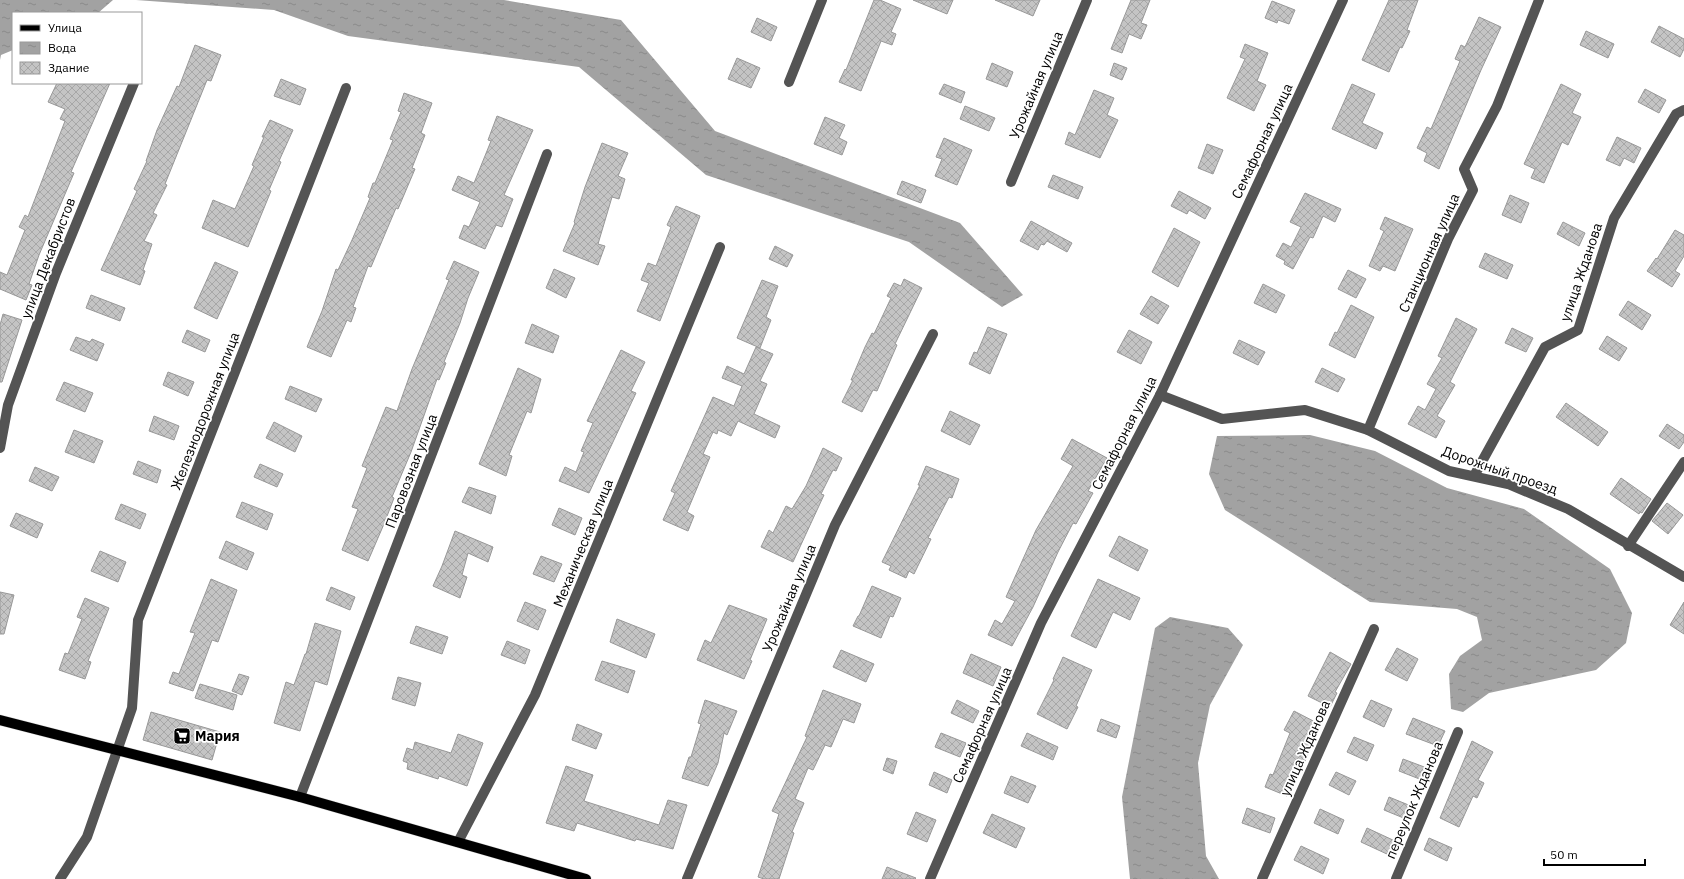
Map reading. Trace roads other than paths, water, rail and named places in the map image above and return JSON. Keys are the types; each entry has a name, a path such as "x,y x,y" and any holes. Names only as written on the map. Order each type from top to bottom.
{"main road":[{"path":"0,720 118,752 300,797 586,879"}],"street":[{"path":"789,82 822,0"},
{"name":"Урожайная улица","path":"1011,182 1087,0"},
{"name":"Семафорная улица","path":"930,879 1041,623 1160,395 1343,0"},
{"name":"Станционная улица","path":"1368,430 1448,239 1472,190 1464,169 1497,106 1539,0"},
{"name":"улица Декабристов","path":"0,448 10,398 67,245 134,84"},
{"name":"Железнодорожная улица","path":"60,879 87,837 118,752 132,708 138,620 346,88"},
{"name":"улица Жданова","path":"1474,476 1545,347 1578,330 1614,218 1676,114 1684,110"},
{"name":"Паровозная улица","path":"300,797 547,154"},
{"name":"Механическая улица","path":"458,842 536,695 720,247"},
{"name":"Урожайная улица","path":"687,879 835,525 933,334"},
{"name":"Дорожный проезд","path":"1160,395 1222,419 1305,410 1368,430 1449,470 1508,484 1568,508 1628,546 1684,577"},
{"path":"1628,546 1684,462"},
{"name":"улица Жданова","path":"1262,879 1374,629"},
{"name":"переулок Жданова","path":"1396,879 1458,732"}],"water":[{"path":"0,0 113,0 99,12 12,12 12,50 1,55 0,60"},
{"path":"136,0 504,0 621,20 715,131 960,223 1023,295 1002,307 909,242 706,175 579,67 348,36 274,10"},
{"path":"1310,435 1375,451 1447,488 1524,509 1610,569 1632,613 1626,643 1596,670 1489,693 1463,712 1451,709 1449,674 1460,656 1482,640 1477,617 1457,609 1370,602 1225,510 1209,474 1217,436"},
{"path":"1170,617 1228,628 1243,645 1210,705 1198,763 1206,856 1219,879 1130,879 1122,797 1155,628"}],"place":[{"name":"Мария","path":"182,736"}]}
